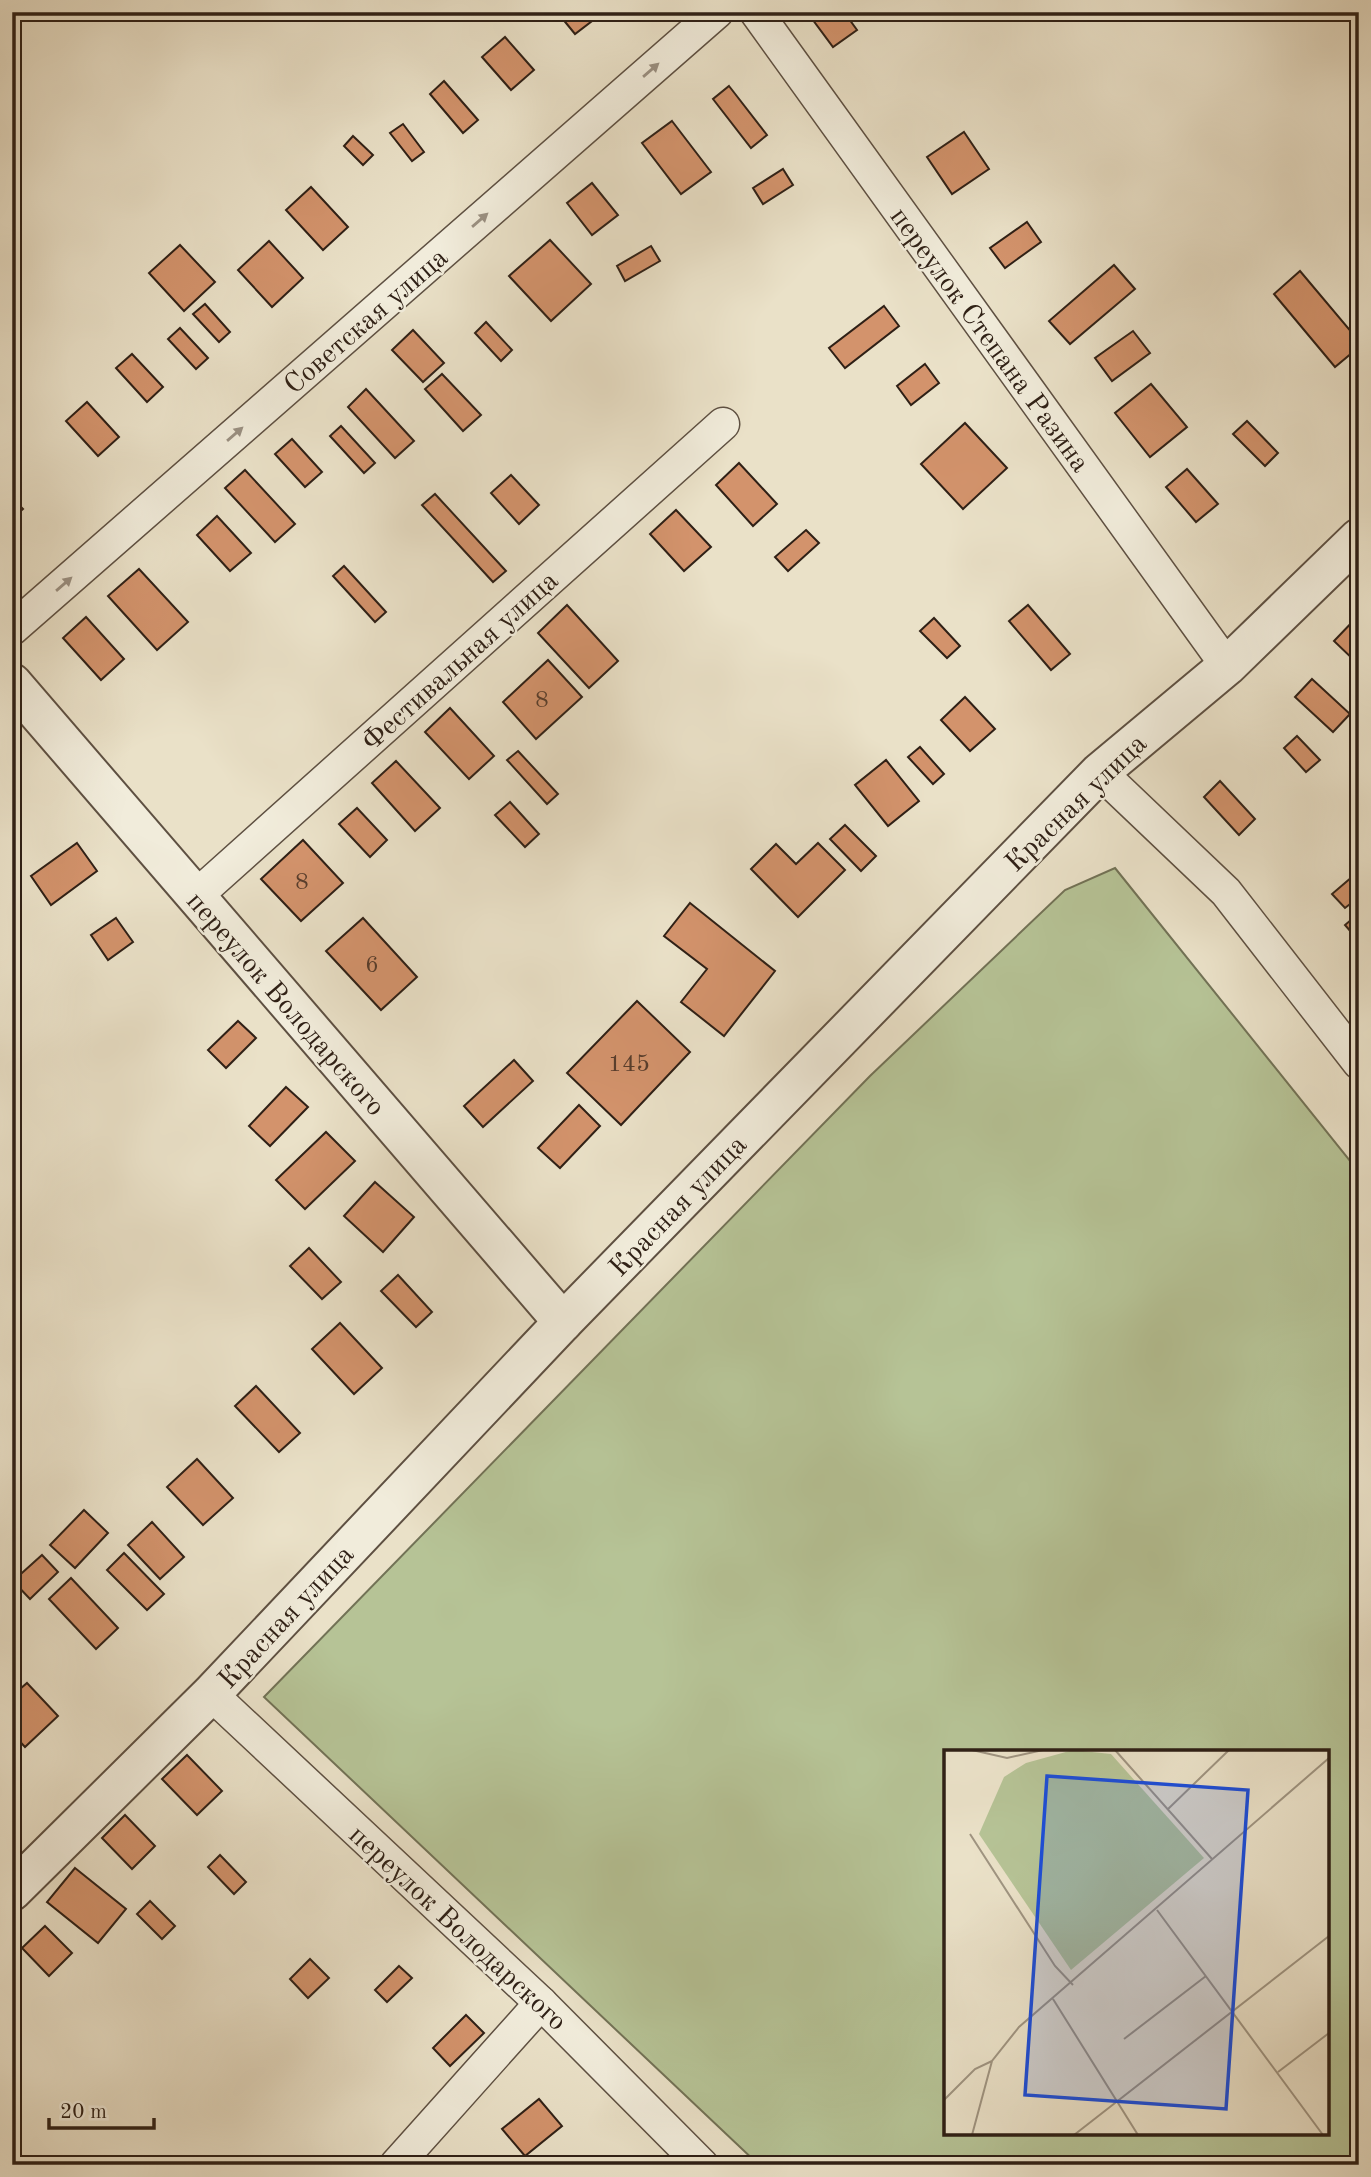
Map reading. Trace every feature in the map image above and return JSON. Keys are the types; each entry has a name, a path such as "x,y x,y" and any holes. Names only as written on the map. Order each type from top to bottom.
{"street":[{"name":"Советская улица","path":"12,629 717,12"},
{"name":"переулок Степана Разина","path":"756,12 1227,666"},
{"name":"Фестивальная улица","path":"195,896 723,424"},
{"name":"Красная улица","path":"12,1891 211,1694 563,1322 1100,772 1227,666 1359,538"},
{"name":"переулок Володарского","path":"12,683 563,1322"},
{"path":"1100,772 1226,892 1359,1063"},
{"name":"переулок Володарского","path":"211,1694 541,2003 702,2165"},
{"path":"396,2165 541,2003"}],"green space":[{"path":"1115,868 1359,1172 1359,2165 759,2165 264,1697 870,1076 1065,890"}],"building":[{"path":"557,12 592,12 596,18 575,34"},
{"path":"807,12 844,12 857,30 833,47"},
{"path":"505,37 534,70 511,90 482,57"},
{"path":"444,81 478,120 463,133 430,94"},
{"path":"729,86 767,135 751,148 713,99"},
{"path":"672,121 711,172 681,194 642,143"},
{"path":"403,124 424,152 412,161 390,133"},
{"path":"964,132 989,169 952,194 927,157"},
{"path":"353,136 373,155 363,165 344,146"},
{"path":"783,169 793,185 763,204 753,188"},
{"path":"592,183 618,215 592,235 567,203"},
{"path":"311,187 348,227 323,250 286,210"},
{"path":"1027,222 1041,242 1005,268 990,248"},
{"path":"550,240 591,284 551,321 509,276"},
{"path":"269,241 303,278 272,307 238,270"},
{"path":"180,245 215,282 184,311 149,273"},
{"path":"651,246 660,261 625,281 617,266"},
{"path":"1114,265 1135,289 1070,344 1049,321"},
{"path":"1300,271 1359,341 1359,347 1335,367 1274,294"},
{"path":"205,304 230,332 219,342 193,314"},
{"path":"884,306 899,326 845,368 829,348"},
{"path":"486,322 512,350 501,361 475,333"},
{"path":"180,328 208,358 196,369 168,339"},
{"path":"413,330 444,363 423,382 392,350"},
{"path":"1133,331 1150,353 1112,381 1095,358"},
{"path":"132,354 163,387 147,402 116,368"},
{"path":"925,364 939,383 911,405 897,386"},
{"path":"442,374 481,415 463,431 425,389"},
{"path":"1151,384 1187,427 1150,457 1115,413"},
{"path":"366,389 414,441 395,458 348,407"},
{"path":"87,402 119,437 98,456 66,421"},
{"path":"1247,421 1278,453 1265,466 1233,434"},
{"path":"965,423 1007,468 963,509 921,464"},
{"path":"341,426 375,463 364,473 330,436"},
{"path":"292,439 322,472 305,487 275,454"},
{"path":"739,463 777,504 753,526 716,485"},
{"path":"1187,469 1218,504 1196,522 1166,487"},
{"path":"245,470 295,524 275,542 225,488"},
{"path":"511,475 539,505 519,524 491,493"},
{"path":"435,494 506,571 493,582 422,505"},
{"path":"12,498 23,509 12,519"},
{"path":"676,510 711,547 684,571 650,534"},
{"path":"217,516 251,553 230,571 197,535"},
{"path":"806,530 819,543 788,571 775,557"},
{"path":"344,566 386,612 375,622 333,576"},
{"path":"139,569 188,622 157,650 108,596"},
{"path":"567,605 618,661 589,688 538,633"},
{"path":"1028,605 1070,654 1051,670 1009,621"},
{"path":"86,617 124,659 101,680 63,638"},
{"path":"1359,617 1359,665 1334,641"},
{"path":"934,618 960,646 947,658 920,631"},
{"path":"548,660 582,697 536,739 503,702"},
{"path":"1312,679 1350,714 1333,732 1295,697"},
{"path":"965,697 995,729 970,751 941,720"},
{"path":"450,708 494,756 469,779 425,732"},
{"path":"1297,736 1320,760 1306,772 1284,748"},
{"path":"920,747 944,774 933,784 908,757"},
{"path":"518,751 558,794 547,804 507,760"},
{"path":"886,760 919,801 888,826 855,785"},
{"path":"396,761 440,808 415,831 372,783"},
{"path":"1220,781 1255,819 1239,835 1204,797"},
{"path":"12,785 20,793 12,801"},
{"path":"510,802 539,834 525,847 495,815"},
{"path":"357,808 387,840 370,857 339,824"},
{"path":"845,825 876,856 861,871 830,839"},
{"path":"303,840 343,883 301,921 261,879"},
{"path":"77,843 97,871 51,905 31,876"},
{"path":"818,843 845,870 798,917 751,869 776,844 796,864"},
{"path":"1359,871 1359,897 1345,908 1332,894"},
{"path":"690,903 775,971 724,1036 681,1002 707,969 664,936"},
{"path":"1359,913 1359,941 1345,925"},
{"path":"116,918 133,942 108,960 91,935"},
{"path":"363,918 417,977 381,1010 326,951"},
{"path":"637,1001 690,1052 621,1125 567,1073"},
{"path":"238,1021 256,1038 226,1068 208,1050"},
{"path":"514,1060 533,1081 483,1127 464,1106"},
{"path":"286,1087 308,1107 270,1146 249,1126"},
{"path":"579,1105 600,1126 560,1168 538,1148"},
{"path":"326,1132 355,1161 305,1209 276,1180"},
{"path":"375,1182 414,1217 383,1252 344,1216"},
{"path":"309,1248 341,1282 322,1299 290,1266"},
{"path":"398,1275 432,1312 416,1327 381,1291"},
{"path":"340,1323 382,1368 354,1394 312,1349"},
{"path":"256,1386 300,1433 279,1452 235,1406"},
{"path":"197,1459 233,1498 203,1525 167,1487"},
{"path":"84,1510 108,1533 75,1568 50,1545"},
{"path":"152,1522 184,1557 160,1579 128,1545"},
{"path":"124,1553 164,1594 147,1610 107,1570"},
{"path":"42,1555 58,1572 30,1599 13,1581"},
{"path":"71,1578 118,1628 96,1649 49,1599"},
{"path":"27,1683 58,1716 25,1747 12,1733 12,1696"},
{"path":"187,1755 222,1791 197,1815 162,1779"},
{"path":"125,1815 155,1846 132,1869 102,1838"},
{"path":"220,1855 246,1882 234,1894 208,1867"},
{"path":"75,1868 126,1909 98,1943 47,1902"},
{"path":"150,1901 175,1926 162,1939 137,1914"},
{"path":"45,1926 72,1953 49,1976 22,1948"},
{"path":"310,1959 329,1978 308,1998 290,1979"},
{"path":"399,1966 412,1978 387,2002 375,1990"},
{"path":"466,2015 484,2033 450,2066 433,2048"},
{"path":"539,2099 562,2126 525,2156 502,2129"}]}
